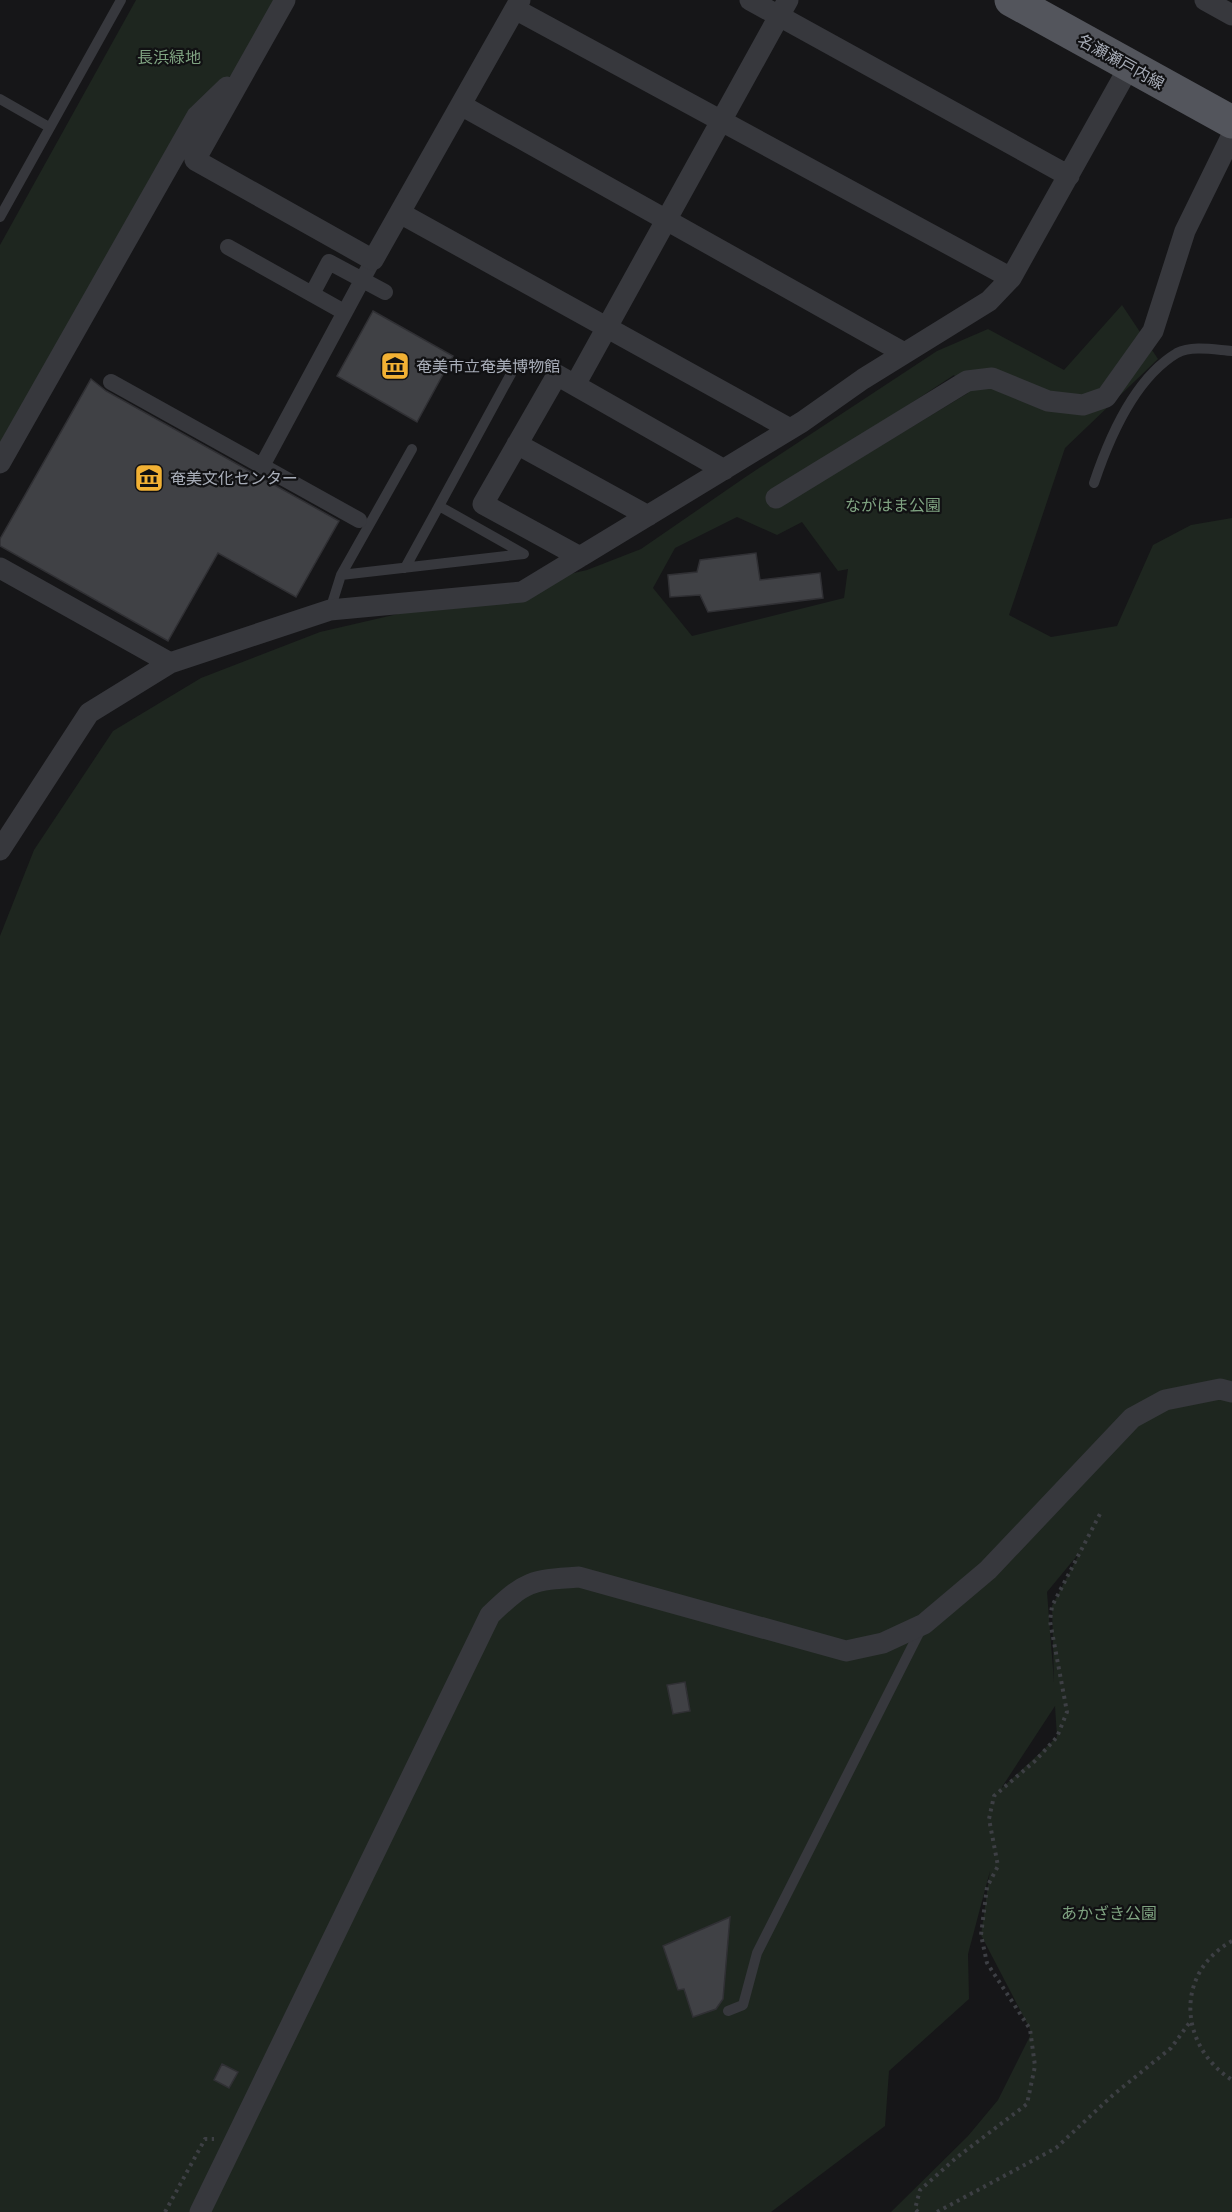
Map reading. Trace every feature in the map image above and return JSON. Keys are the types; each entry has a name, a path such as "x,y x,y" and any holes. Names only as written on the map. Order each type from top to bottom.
{"main road":[{"name":"名瀬瀬戸内線","path":"1011,0 1232,122"}],"street":[{"path":"285,0 195,160 373,260"},
{"path":"750,0 784,8 1069,176"},
{"path":"1205,0 1232,15"},
{"path":"262,466 344,312 517,5 721,122 1011,278"},
{"path":"575,385 784,8"},
{"path":"0,850 89,714 170,663 330,610 522,592 724,470 904,353 989,302 1011,278 1129,67"},
{"path":"0,463 196,116 244,72"},
{"path":"461,105 904,353"},
{"path":"776,498 967,381 992,378 1048,401 1083,405 1107,397 1153,331 1185,231 1232,135"},
{"path":"400,213 790,429"},
{"path":"228,247 344,312"},
{"path":"312,294 329,262 385,292"},
{"path":"580,557 483,504 557,375 724,470"},
{"path":"111,382 359,520"},
{"path":"517,444 648,516"},
{"path":"0,568 170,663"},
{"path":"200,2212 490,1615 512,1594 537,1580 579,1577 846,1651 884,1643 924,1624 988,1570 1132,1419 1165,1400 1220,1389 1232,1392"}],"lane":[{"path":"0,217 121,0"},
{"path":"0,99 50,127"},
{"path":"1094,483 1100,465 1129,405 1153,374 1179,352 1204,349 1232,351"},
{"path":"405,567 512,372"},
{"path":"330,610 341,575 412,449"},
{"path":"341,575 524,554 439,506"},
{"path":"728,2011 743,2005 758,1953 924,1624"}],"path":[{"path":"918,2212 915,2209 920,2190 965,2151 1027,2104 1035,2066 1030,2029 987,1963 981,1935 987,1887 998,1866 989,1819 994,1796 1035,1761 1057,1737 1067,1712 1050,1621 1052,1606 1101,1512"},
{"path":"1232,1941 1219,1948 1201,1969 1191,1994 1190,2022 1199,2048 1216,2069 1232,2080"},
{"path":"937,2212 1056,2148 1113,2095 1171,2048 1190,2022"},
{"path":"165,2212 205,2139"}],"green space":[{"name":"長浜緑地","path":"136,0 278,0 240,67 190,113 0,446 0,245"},
{"path":"1122,305 1158,359 1065,448 1009,615 1051,637 1117,626 1153,545 1191,525 1232,518 1232,2212 891,2212 968,2136 998,2100 1030,2036 1030,2029 981,1935 990,1871 968,1954 969,1999 889,2071 885,2126 771,2212 0,2212 0,936 34,850 113,731 201,678 320,632 587,570 641,549 937,351 988,329 1064,370","holes":["954,375 968,393 872,451 875,427","737,517 777,535 802,522 838,571 848,569 844,598 692,636 653,588 675,548","1080,1552 1052,1606 1054,1682 1047,1592","1055,1706 1057,1737 1002,1787"]}],"building":[{"name":"奄美市立奄美博物館","path":"373,311 453,356 417,422 337,376"},
{"path":"91,379 106,391 339,521 296,597 218,553 168,641 0,546 0,539"},
{"path":"756,553 760,580 820,573 823,598 708,612 700,595 670,597 668,575 697,572 700,560"},
{"path":"685,1682 690,1711 673,1714 667,1685"},
{"path":"730,1917 723,1999 716,2009 693,2017 684,1989 678,1990 663,1946"},
{"path":"222,2064 238,2072 229,2088 214,2080"}],"place":[{"name":"奄美市立奄美博物館","path":"395,366"},
{"name":"奄美文化センター","path":"149,478"}],"park label":[{"name":"ながはま公園","path":"893,505"},
{"name":"あかざき公園","path":"1109,1913"}]}
